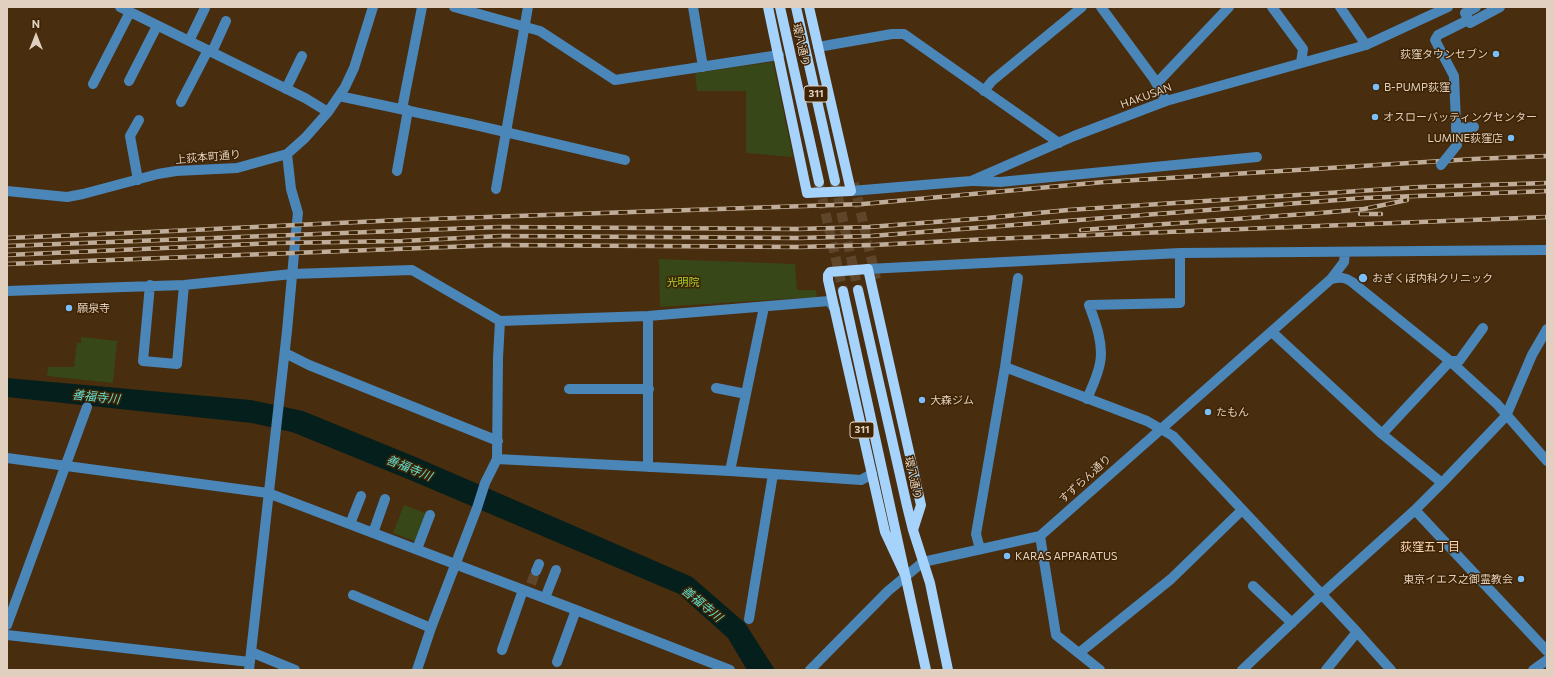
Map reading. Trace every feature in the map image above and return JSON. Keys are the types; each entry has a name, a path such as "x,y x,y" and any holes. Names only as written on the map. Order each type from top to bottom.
{"main road":[{"path":"768,7 807,192 851,191 809,7"},
{"name":"環八通り","path":"780,7 819,182"},
{"name":"環八通り","path":"796,7 835,181"},
{"path":"868,269 921,505 913,530"},
{"name":"311","path":"868,269 830,272 828,275 828,280 885,532 906,577"},
{"name":"環八通り","path":"858,290 913,530 930,583 948,670"},
{"name":"311","path":"843,291 926,670"}],"street":[{"path":"120,7 286,89 328,112"},
{"name":"上荻本町通り","path":"7,191 67,197 158,174 176,171 237,168 287,154 328,112 339,96 354,68 373,7"},
{"path":"396,171 422,7"},
{"path":"454,7 540,32 615,80 779,55"},
{"path":"496,189 528,7"},
{"path":"693,7 703,67"},
{"path":"984,91 992,81 1082,7"},
{"path":"1101,7 1156,83 1166,101"},
{"path":"1156,83 1229,7"},
{"path":"1272,7 1302,49 1301,63"},
{"path":"1340,7 1366,45"},
{"name":"HAKUSAN","path":"851,191 971,181 1059,143 1166,101 1366,45 1448,7"},
{"path":"1476,7 1465,13 1470,23 1500,7"},
{"path":"189,41 204,8"},
{"path":"93,84 130,12"},
{"path":"1441,165 1457,145 1454,76 1444,54 1435,40 1438,35 1468,20"},
{"path":"181,102 226,21"},
{"path":"129,81 157,26"},
{"path":"818,47 892,34 904,34 1059,143"},
{"path":"286,89 302,56"},
{"path":"339,96 506,132 626,160"},
{"path":"138,180 130,136 139,120"},
{"path":"1456,128 1474,127"},
{"path":"250,662 285,353 298,213 291,189 287,154"},
{"path":"971,181 1000,182 1256,157"},
{"path":"868,269 1180,253 1322,251 1345,253 1547,250"},
{"path":"1087,399 1101,362 1100,338 1089,305 1180,303 1180,253"},
{"name":"すずらん通り","path":"810,670 883,596 923,562 1040,536 1160,428 1331,279 1344,262 1345,253"},
{"path":"7,291 184,285 292,274 412,270 500,321 648,316 829,301 835,309"},
{"path":"1331,279 1340,277 1346,278 1352,282 1450,361 1497,404 1547,461"},
{"path":"980,549 976,534 1005,367 1018,278"},
{"path":"150,285 143,361 177,364 184,285"},
{"path":"730,471 764,306"},
{"path":"648,316 648,467"},
{"path":"417,670 431,628 457,565 484,487 497,459 500,321"},
{"path":"1382,434 1450,361 1459,361 1483,328"},
{"path":"1242,670 1322,594 1415,510 1506,416 1532,355 1547,329"},
{"path":"1272,332 1382,434 1442,483"},
{"path":"285,353 489,439 498,441"},
{"path":"1005,367 1148,421 1173,436 1322,594 1391,670"},
{"path":"569,389 649,388"},
{"path":"716,388 746,394"},
{"path":"7,625 87,407"},
{"path":"7,458 268,493 457,565 528,589 545,598 730,670"},
{"path":"497,459 730,471 862,480 872,474"},
{"path":"749,620 773,474"},
{"path":"350,524 361,496"},
{"path":"373,533 386,499"},
{"path":"1079,653 1171,579 1242,510"},
{"path":"1415,510 1547,651"},
{"path":"417,549 430,515"},
{"path":"1040,536 1056,635 1100,670"},
{"path":"545,598 556,570"},
{"path":"1253,586 1292,623"},
{"path":"502,650 528,589"},
{"path":"353,595 431,628"},
{"path":"557,662 576,610"},
{"path":"1326,670 1357,632"},
{"path":"7,635 250,662 295,670"},
{"path":"1533,670 1547,660"}],"green space":[{"path":"773,62 793,157 746,153 746,91 697,91 695,73"},
{"name":"光明院","path":"659,259 795,264 797,290 816,290 817,297 660,307"},
{"path":"81,337 117,341 113,383 47,376 48,367 74,367 77,343 81,343"},
{"path":"404,505 428,514 417,542 393,533"}],"water":[{"name":"善福寺川","path":"7,378 251,400 303,411 418,458 692,577 745,623 775,670 747,670 728,638 679,594 410,480 292,432 252,423 7,397"}],"tunnel":[{"path":"835,183 858,290"},
{"path":"854,183 876,279"},
{"path":"819,184 843,291"},
{"path":"531,584 536,571"}],"railway":[{"path":"7,238 401,220 863,204 1104,182 1474,159 1547,156"},
{"path":"7,246 499,227 798,229 869,227 1068,210 1420,187 1547,183"},
{"path":"7,255 276,243 402,241 501,236 799,238 871,236 1364,198 1547,191"},
{"path":"1081,230 1364,209 1407,200"},
{"path":"1360,214 1381,214"},
{"path":"7,264 500,245 799,247 874,245 989,239 1547,217"}],"place":[{"name":"荻窪タウンセブン","path":"1496,54"},
{"name":"B-PUMP荻窪","path":"1376,87"},
{"name":"オスローバッティングセンター","path":"1375,117"},
{"name":"LUMINE荻窪店","path":"1511,138"},
{"name":"おぎくぼ内科クリニック","path":"1363,278"},
{"name":"願泉寺","path":"69,308"},
{"name":"大森ジム","path":"922,400"},
{"name":"たもん","path":"1208,412"},
{"name":"KARAS APPARATUS","path":"1007,556"},
{"name":"東京イエス之御霊教会","path":"1521,579"}],"district":[{"name":"荻窪五丁目","path":"1430,547"}]}
